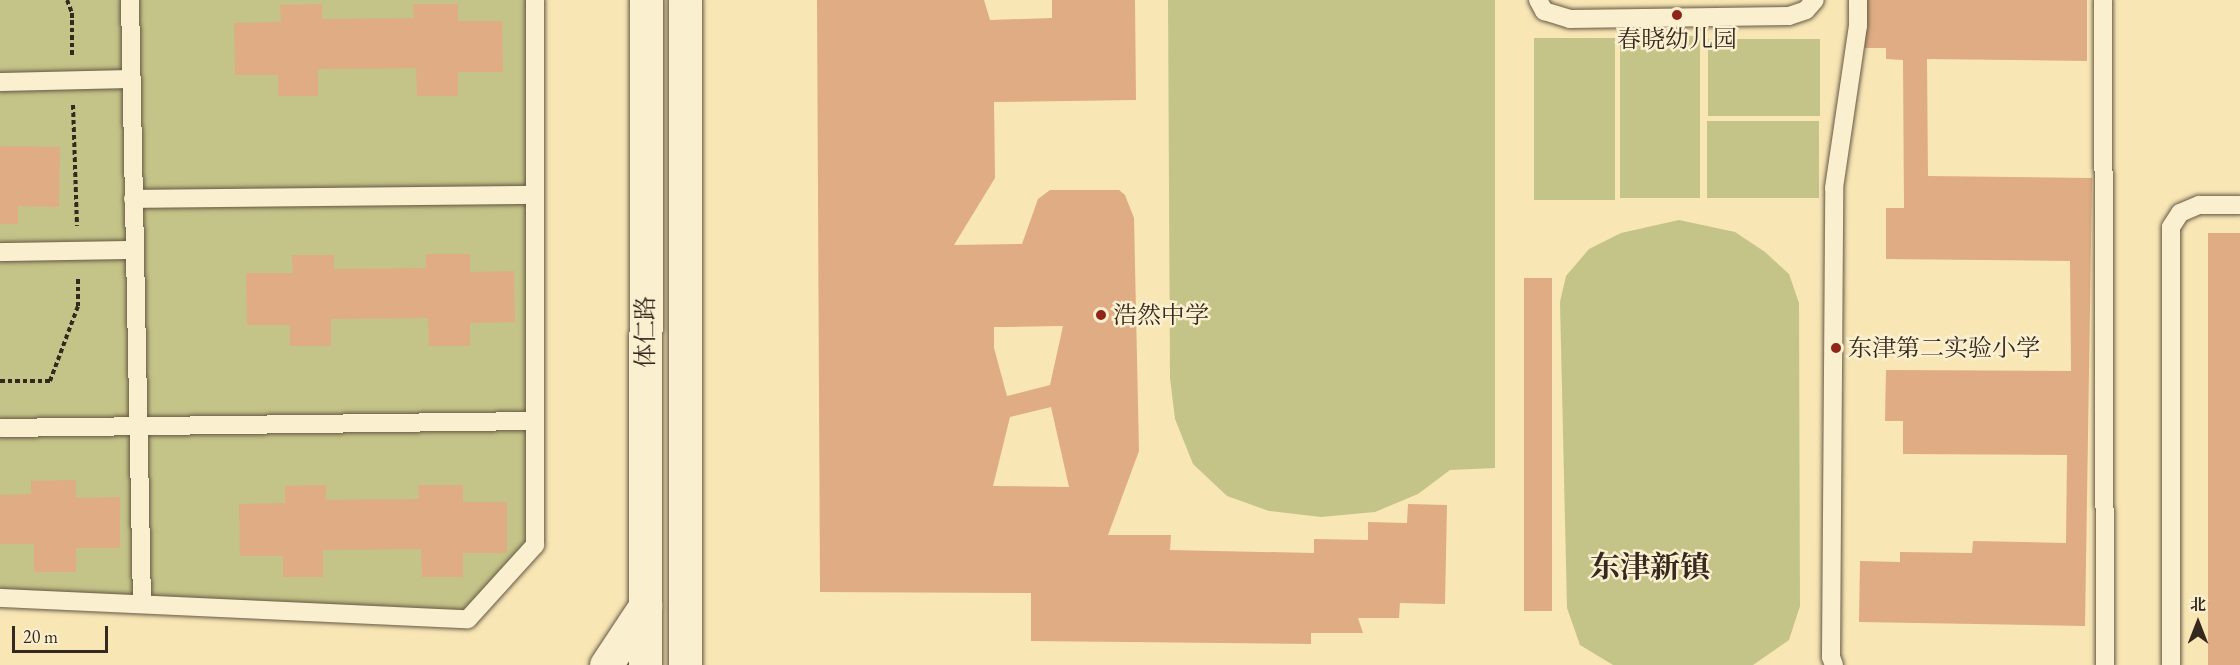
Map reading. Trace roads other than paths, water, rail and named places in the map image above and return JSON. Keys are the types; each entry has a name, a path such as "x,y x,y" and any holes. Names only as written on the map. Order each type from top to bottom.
{"street":[{"name":"体仁路","path":"645,665 646,0"},
{"name":"体仁路","path":"685,0 685,665"},
{"path":"685,601 709,665"},
{"path":"606,665 645,606"}],"lane":[{"path":"130,0 142,604"},
{"path":"0,598 468,619 535,545 535,0"},
{"path":"1538,0 1544,11 1570,19 1789,16 1806,10 1815,0"},
{"path":"1834,665 1831,657 1834,188 1858,26 1858,0"},
{"path":"2103,0 2105,665"},
{"path":"0,82 131,79"},
{"path":"133,199 535,195"},
{"path":"2171,665 2171,227 2180,213 2199,205 2240,205"},
{"path":"0,252 134,250"},
{"path":"0,428 535,421"}],"place":[{"name":"春晓幼儿园","path":"1677,15"},
{"name":"浩然中学","path":"1101,315"},
{"name":"东津第二实验小学","path":"1836,348"}],"district":[{"name":"东津新镇","path":"1650,567"}]}
